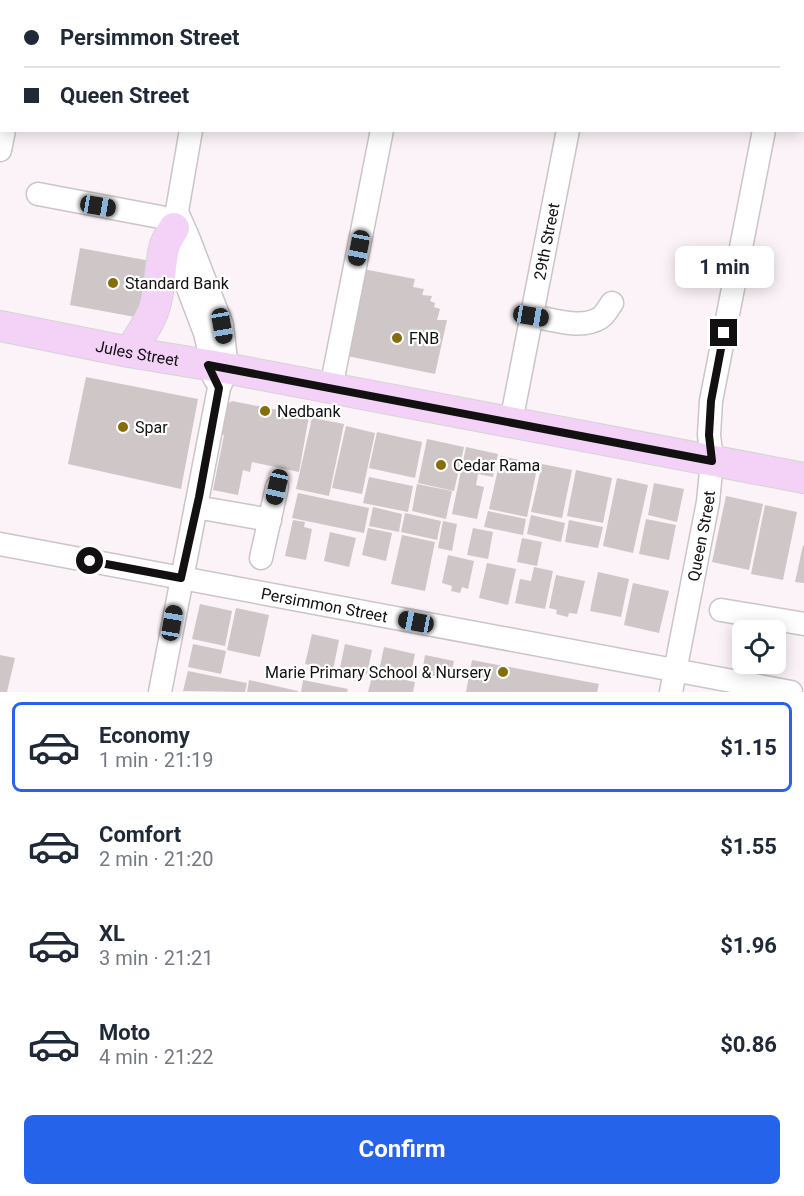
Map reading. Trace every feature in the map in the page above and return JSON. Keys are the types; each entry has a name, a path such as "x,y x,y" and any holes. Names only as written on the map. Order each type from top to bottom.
{"main road":[{"path":"129,352 154,309 159,290 163,254 176,220"},
{"name":"Jules Street","path":"0,327 129,352 218,374 331,388 804,478"}],"street":[{"path":"0,150 4,132"},
{"path":"160,692 196,507 218,374 177,260 174,244 191,132"},
{"path":"331,388 382,132"},
{"name":"29th Street","path":"511,422 568,132"},
{"name":"Queen Street","path":"673,681 708,502 712,461 709,435 711,401 764,132"},
{"path":"38,194 176,220"},
{"path":"531,316 571,323 586,323 601,317 612,303"},
{"path":"261,558 277,487"},
{"path":"196,507 270,520"},
{"name":"Persimmon Street","path":"0,544 181,578 673,681 791,692"},
{"path":"721,610 804,624"}],"building":[{"name":"Standard Bank","path":"80,248 156,262 146,319 70,305"},
{"name":"FNB","path":"363,269 415,279 413,287 424,289 422,295 432,296 430,301 435,303 434,307 440,309 437,320 447,320 435,374 347,356"},
{"path":"86,377 198,399 181,489 68,464"},
{"path":"232,401 309,416 299,472 252,462 250,472 243,470 238,495 213,490 224,435 219,435 224,406"},
{"path":"312,418 344,424 329,496 296,489"},
{"path":"346,426 375,433 362,494 332,488"},
{"path":"377,432 422,442 415,478 369,468"},
{"name":"Cedar Rama","path":"427,439 464,447 454,491 418,483"},
{"path":"466,447 498,454 493,477 478,474 476,485 484,487 477,519 452,514"},
{"path":"501,456 538,464 527,517 489,509"},
{"path":"542,464 572,470 562,518 531,512"},
{"path":"576,470 612,478 603,523 567,516"},
{"path":"369,477 413,486 408,512 363,503"},
{"path":"617,478 648,485 633,553 603,546"},
{"path":"654,483 684,489 677,522 648,515"},
{"path":"417,484 452,491 446,519 412,511"},
{"path":"298,493 369,508 364,533 292,518"},
{"path":"726,496 763,504 749,570 712,562"},
{"path":"765,505 797,512 783,580 751,574"},
{"path":"373,507 402,514 399,532 369,526"},
{"path":"488,511 526,519 523,535 484,527"},
{"path":"405,513 441,521 437,540 401,532"},
{"path":"531,515 565,523 561,542 527,534"},
{"path":"646,519 676,525 669,560 639,554"},
{"path":"293,520 305,522 304,527 312,529 306,560 285,556"},
{"path":"569,520 603,527 598,548 565,542"},
{"path":"443,521 457,524 452,551 438,548"},
{"path":"368,528 392,533 386,561 362,555"},
{"path":"473,528 493,532 488,559 467,555"},
{"path":"330,532 356,538 349,567 324,561"},
{"path":"402,535 435,542 425,591 391,584"},
{"path":"522,538 542,542 537,566 517,562"},
{"path":"804,546 804,583 795,582"},
{"path":"448,555 474,561 468,589 462,587 460,593 451,591 452,586 442,583"},
{"path":"487,563 516,569 508,605 479,598"},
{"path":"534,567 553,571 545,609 515,603 520,579 531,581"},
{"path":"598,572 629,579 621,617 590,611"},
{"path":"556,575 585,581 577,614 569,613 568,617 556,614 557,610 549,608"},
{"path":"633,583 669,591 659,633 624,625"},
{"path":"200,604 232,611 225,646 192,639"},
{"path":"236,608 269,615 260,657 227,650"},
{"path":"312,634 339,640 333,670 305,664"},
{"path":"193,644 226,651 221,674 188,667"},
{"path":"345,644 372,650 367,674 359,672 357,681 338,677"},
{"path":"384,647 415,654 410,678 379,671"},
{"path":"0,655 15,658 7,692 0,692"},
{"path":"425,655 454,661 450,680 422,673"},
{"name":"Marie Primary School & Nursery","path":"472,660 599,684 597,692 466,692"},
{"path":"188,671 247,683 245,692 183,691"},
{"path":"373,673 415,682 413,692 368,692"},
{"path":"249,680 298,691 298,692 247,692"},
{"path":"303,680 348,689 347,692 301,692"}],"place":[{"name":"Standard Bank","path":"113,283"},
{"name":"FNB","path":"397,338"},
{"name":"Nedbank","path":"265,411"},
{"name":"Spar","path":"123,427"},
{"name":"Cedar Rama","path":"441,465"},
{"name":"Marie Primary School & Nursery","path":"503,672"}],"route":[{"path":"90,561 181,578 219,388 208,365 712,461 709,419 724,333"}]}
